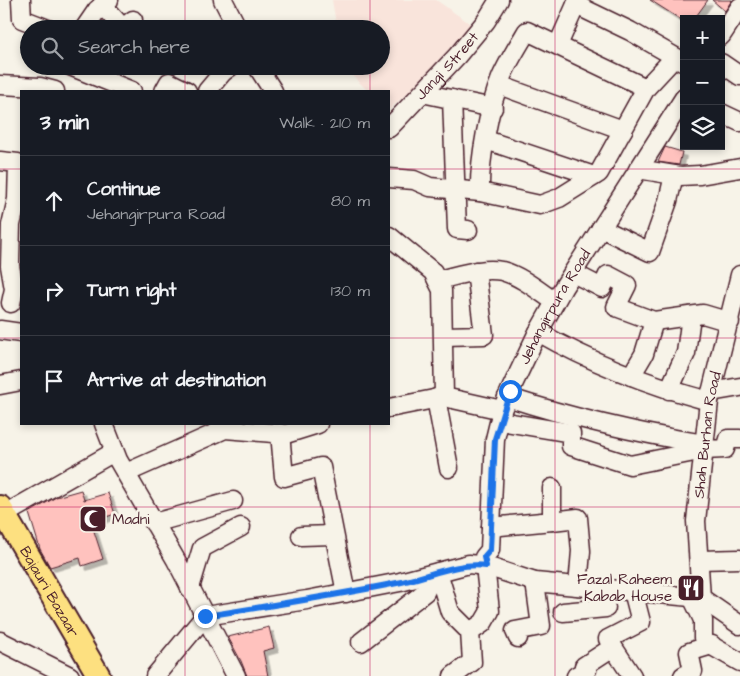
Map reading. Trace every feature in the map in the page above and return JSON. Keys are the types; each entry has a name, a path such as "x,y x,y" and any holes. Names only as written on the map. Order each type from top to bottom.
{"main road":[{"name":"Bajauri Bazaar","path":"1,513 99,676"}],"street":[{"path":"22,0 22,19 25,20"},
{"path":"223,0 233,20"},
{"name":"Jangi Street","path":"390,127 486,21 499,0"},
{"path":"91,20 105,3 118,20"},
{"path":"390,178 414,180 430,187 480,192 540,205 559,198 599,173 646,88 679,60 577,3 558,45"},
{"path":"725,31 739,12"},
{"path":"480,192 480,169 499,85 527,31 646,88"},
{"path":"725,66 740,76"},
{"path":"60,90 66,75"},
{"path":"92,75 129,90"},
{"path":"208,90 220,75"},
{"path":"262,75 271,90"},
{"path":"165,90 169,82 185,90"},
{"path":"0,84 40,86 52,90"},
{"path":"499,85 623,130"},
{"path":"422,93 493,108"},
{"path":"452,99 457,229 468,230"},
{"name":"Jehangirpura Road","path":"470,632 483,623 490,611 484,557 490,550 495,439 503,409 538,332 555,302 680,104"},
{"path":"725,115 740,122"},
{"path":"486,140 594,176"},
{"path":"0,160 18,163 17,199 11,225 5,271 16,295"},
{"path":"638,169 674,175 700,175 740,168"},
{"path":"601,228 650,252 668,201 674,175"},
{"path":"390,237 433,272 442,290 444,336 440,398 449,468"},
{"path":"437,280 476,271 501,271 523,281 555,302"},
{"path":"444,336 484,335 476,271"},
{"path":"573,273 602,288 608,275 627,285 616,307 654,321 703,314 733,328"},
{"name":"Shah Burhan Road","path":"697,598 699,560 696,521 710,397 733,328 740,275"},
{"path":"669,390 686,353 691,316"},
{"path":"631,376 644,354 654,321"},
{"path":"0,330 20,333"},
{"path":"538,332 576,353 669,390 710,397 740,387"},
{"path":"0,385 20,381"},
{"path":"390,408 440,398 503,409 576,418 704,447 725,449 728,439 740,439"},
{"path":"503,409 571,433 571,446 630,465 704,447"},
{"path":"104,425 114,452 190,588 236,676"},
{"path":"126,473 225,429 286,434 311,425"},
{"path":"280,433 284,477 321,467 346,593"},
{"path":"1,513 114,452"},
{"path":"552,488 552,521"},
{"path":"154,523 233,501"},
{"path":"491,526 578,518 581,551 580,586 585,610"},
{"path":"190,588 202,548 242,527"},
{"path":"301,536 333,535"},
{"path":"699,560 740,559"},
{"path":"155,676 205,616 346,593 469,564 486,566 535,582 697,598 740,625"},
{"path":"433,574 450,612 470,632 472,662 453,676"},
{"path":"361,642 425,592 433,574"},
{"path":"518,638 516,631 541,626 535,582"},
{"path":"632,676 608,639 641,622 633,591"},
{"path":"697,598 703,620 703,638 736,666"},
{"path":"564,612 606,608"},
{"path":"0,641 70,676"},
{"path":"684,676 692,671 689,652 712,645"},
{"path":"576,676 587,670 584,666 613,647"}],"shaded area":[{"path":"332,0 436,0 472,25 414,87 390,109 390,90 367,90 352,75 390,75 390,20 335,20"}],"building":[{"path":"650,0 708,0 697,15 680,15 680,19"},
{"path":"712,0 732,0 725,11"},
{"path":"665,147 682,152 679,165 658,162"},
{"path":"81,490 84,500 108,493 115,514 91,522 103,559 82,566 80,558 50,567 40,549 29,513 56,497"},
{"path":"269,627 274,648 263,651 268,676 247,676 228,637"}],"place":[{"name":"Madni","path":"93,519"},
{"name":"Fazal Raheem Kabab House","path":"691,588"}],"route":[{"path":"205,616 307,600 400,582 469,564 486,566 484,557 490,550 495,439 502,410 510,391"}]}
